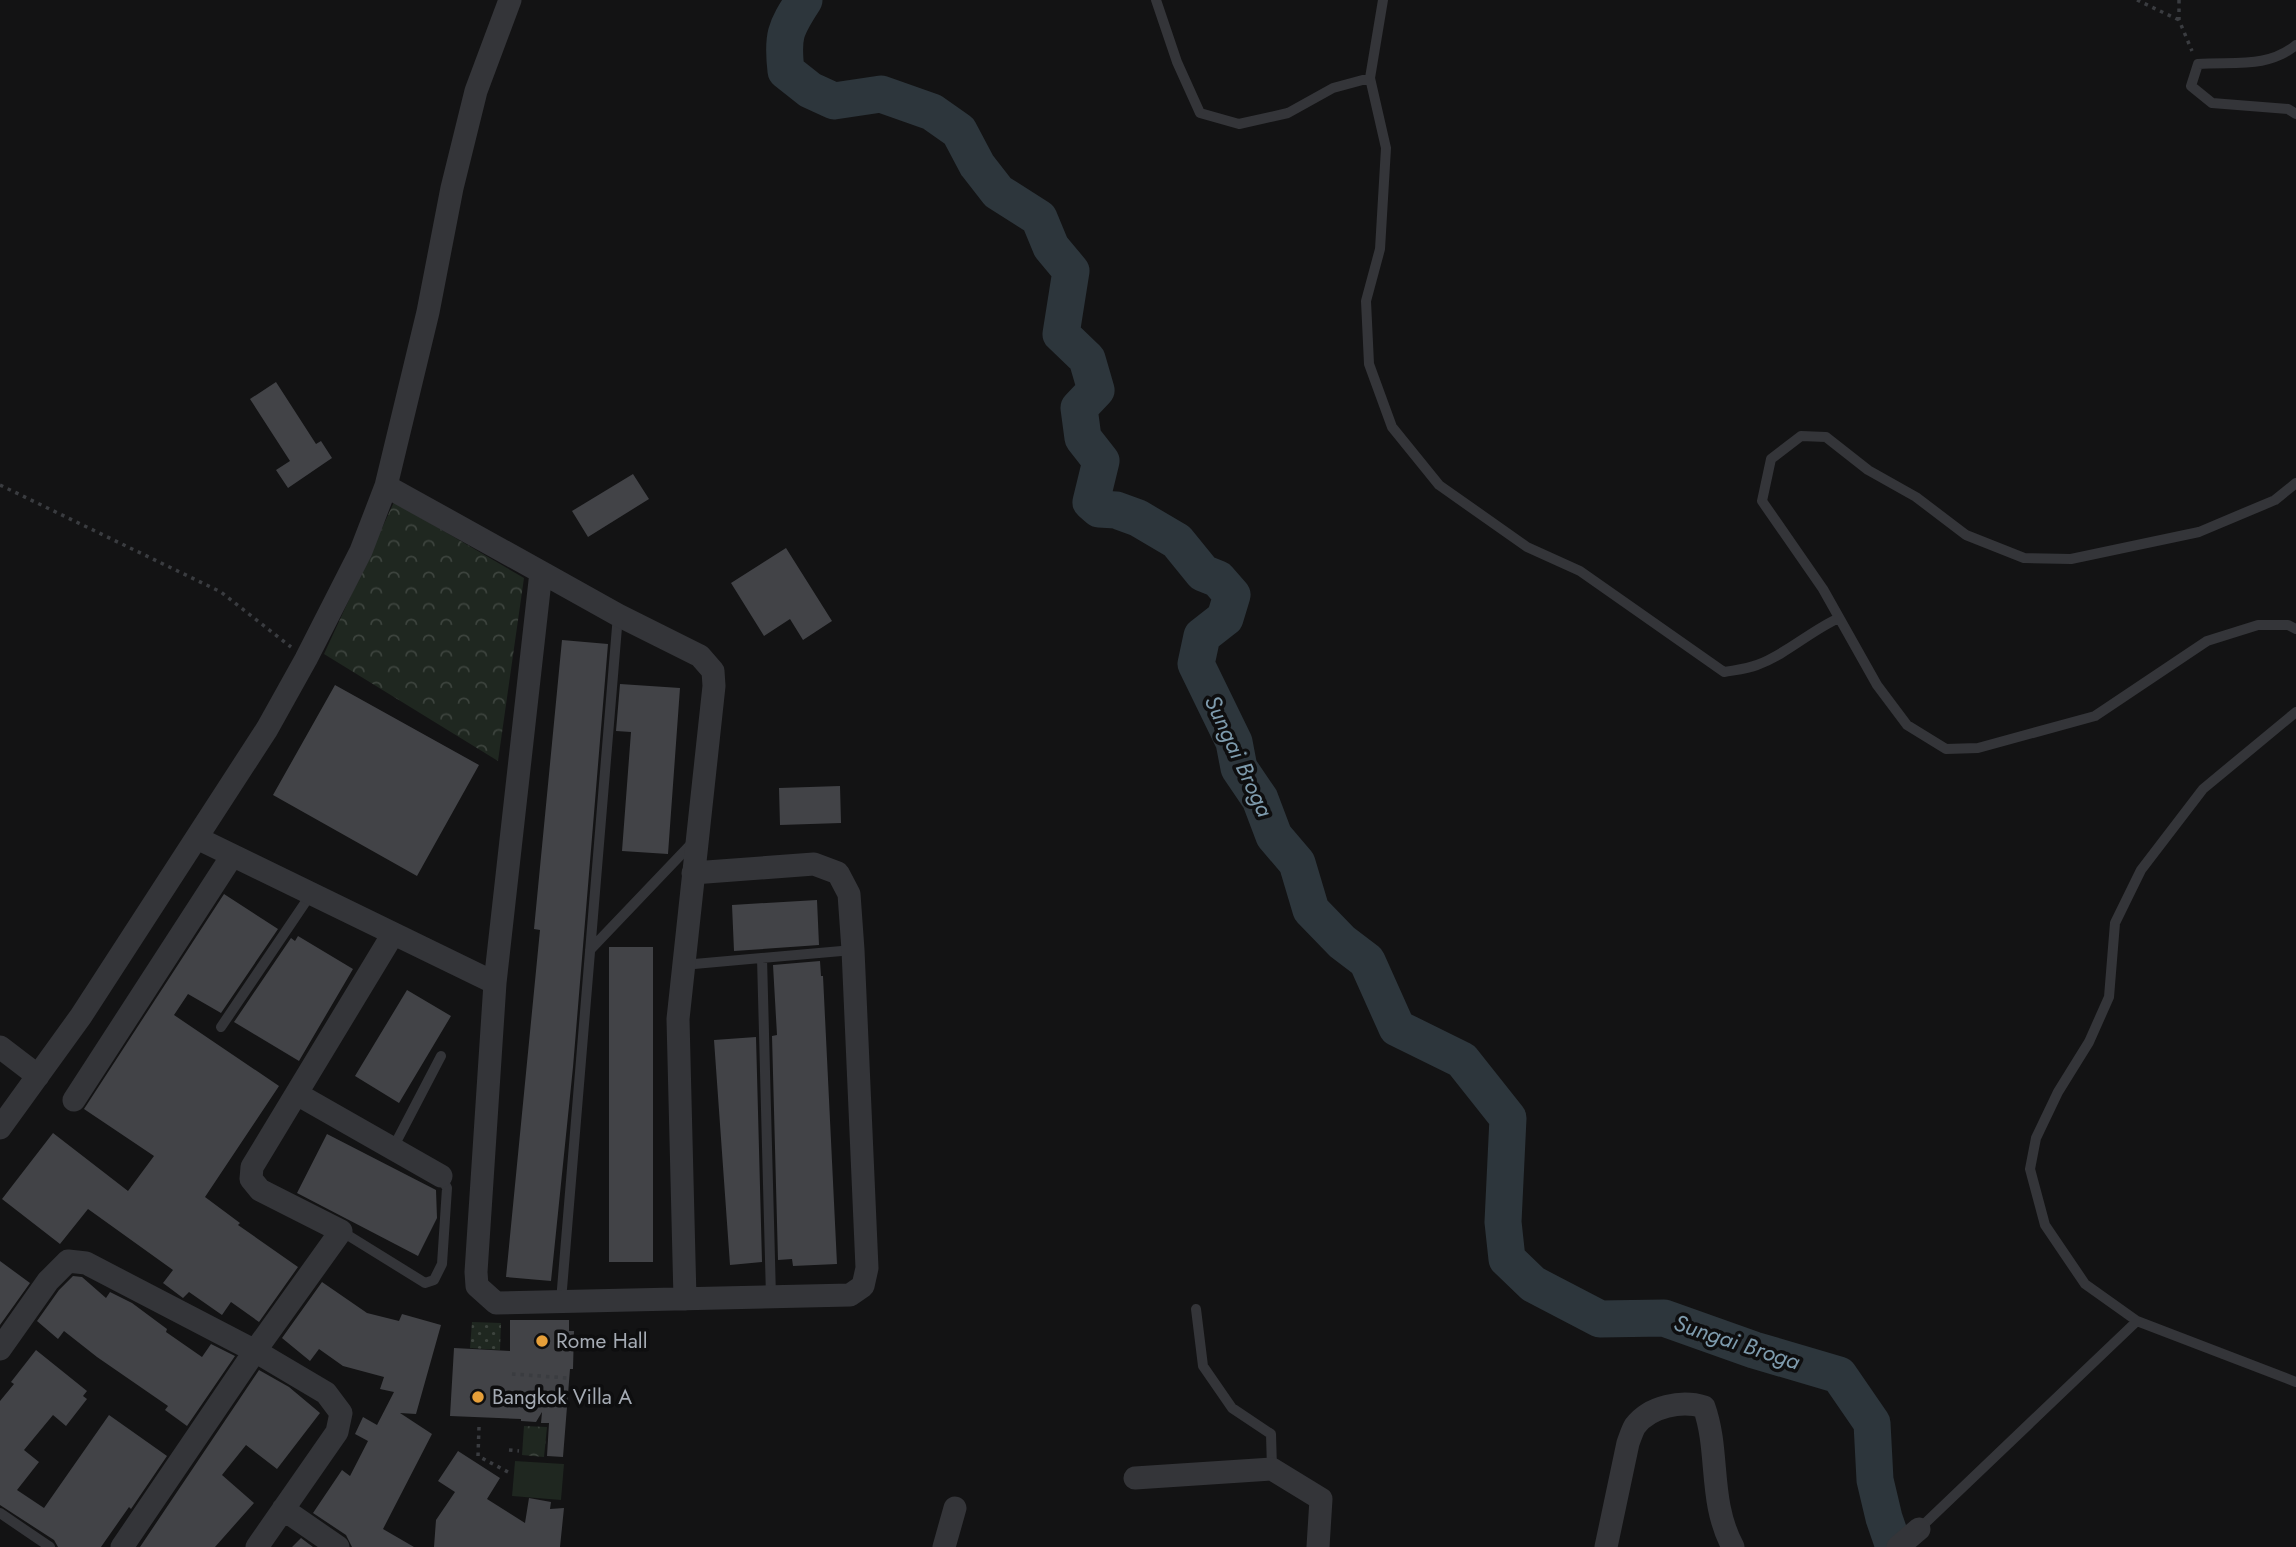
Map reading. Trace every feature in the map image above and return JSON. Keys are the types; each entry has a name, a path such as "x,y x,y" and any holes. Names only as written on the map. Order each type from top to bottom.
{"street":[{"path":"0,1128 81,1016 267,729 361,551 386,486 428,313 452,188 476,91 510,0"},
{"path":"386,486 618,615 700,656 713,671 714,686 678,1019 685,1299"},
{"path":"541,572 495,983 476,1272 477,1286 496,1303 850,1295 863,1286 867,1268 849,894 838,873 814,864 693,873"},
{"path":"197,838 495,983"},
{"path":"74,1100 232,856"},
{"path":"121,1547 341,1231 260,1190 251,1179 252,1167 393,934"},
{"path":"0,1046 38,1076"},
{"path":"297,1094 442,1176"},
{"path":"0,1349 48,1281 68,1261 86,1263 255,1351 326,1394 341,1413 337,1432 257,1547"},
{"path":"1605,1547 1628,1443 1635,1426 1655,1410 1689,1403 1704,1407 1710,1423 1717,1502 1733,1547"},
{"path":"1135,1478 1272,1469 1321,1499 1318,1547"},
{"path":"944,1547 956,1508"},
{"path":"283,1509 338,1547"},
{"path":"1898,1547 1919,1529"}],"lane":[{"path":"1156,0 1177,62 1200,113 1239,124 1288,113 1333,88 1370,78"},
{"path":"1383,0 1370,78 1386,148 1380,249 1366,301 1369,364 1392,427 1439,485 1527,547 1580,571 1724,672 1755,666 1786,652 1824,625 1839,618"},
{"path":"2296,45 2285,54 2252,64 2198,64 2191,86 2212,103 2288,109 2296,114"},
{"path":"2296,482 2275,500 2199,532 2071,559 2024,558 1966,535 1916,497 1868,470 1826,437 1801,436 1771,459 1762,500 1824,589 1877,685 1907,725 1946,749 1978,748 2095,716 2207,641 2258,625 2288,625 2296,629"},
{"path":"561,1301 618,615"},
{"path":"2296,712 2203,789 2141,870 2115,923 2109,997 2089,1042 2058,1092 2036,1139 2030,1169 2045,1225 2085,1284 2137,1321 2296,1382"},
{"path":"590,950 696,839"},
{"path":"221,1027 311,894"},
{"path":"683,965 853,950"},
{"path":"762,958 771,1297"},
{"path":"393,1148 441,1056"},
{"path":"341,1231 425,1283 434,1280 442,1265 447,1188 442,1176"},
{"path":"1196,1309 1203,1366 1232,1408 1271,1434 1272,1469"},
{"path":"1919,1529 2137,1321"},
{"path":"0,1513 50,1547"}],"path":[{"path":"2137,0 2179,20"},
{"path":"2179,0 2179,20 2198,64"},
{"path":"0,485 221,592 306,659"},
{"path":"512,1374 568,1378"},
{"path":"479,1427 478,1456 508,1472"},
{"path":"509,1450 519,1451"}],"green space":[{"path":"394,502 524,578 498,761 324,654"},
{"path":"472,1322 501,1323 500,1350 470,1348"},
{"path":"524,1426 547,1427 544,1457 522,1455"},
{"path":"515,1461 564,1464 561,1500 512,1496"}],"building":[{"path":"276,382 316,444 321,441 332,458 288,488 276,470 290,461 250,399"},
{"path":"633,474 649,499 588,537 572,511"},
{"path":"786,548 832,621 803,640 790,619 764,636 731,583"},
{"path":"562,640 608,644 573,1067 551,1281 506,1277 540,930 534,929"},
{"path":"620,684 680,688 668,854 622,851 631,732 616,731"},
{"path":"335,685 479,765 417,876 273,795"},
{"path":"840,786 841,823 780,825 779,788"},
{"path":"224,894 278,929 221,1013 188,994 174,1015 279,1086 205,1197 240,1223 238,1225 298,1267 259,1322 231,1302 222,1315 189,1292 183,1298 163,1283 173,1270 88,1209 60,1244 2,1199 53,1133 128,1191 154,1156 84,1109"},
{"path":"817,900 819,945 734,951 732,905"},
{"path":"298,936 353,969 299,1061 234,1022 291,938 295,941"},
{"path":"609,947 653,947 653,1262 609,1262"},
{"path":"820,961 823,976 837,1264 793,1266 792,1259 778,1260 772,1036 777,1035 773,965"},
{"path":"407,990 451,1016 399,1103 355,1076"},
{"path":"756,1037 762,1262 730,1265 714,1040"},
{"path":"327,1134 436,1190 437,1218 418,1256 297,1193"},
{"path":"0,1261 30,1283 0,1325"},
{"path":"73,1276 82,1277 106,1298 110,1292 132,1303 167,1329 166,1332 202,1357 211,1344 235,1356 187,1426 165,1410 168,1406 64,1331 58,1339 37,1321 59,1290"},
{"path":"322,1282 367,1313 399,1321 402,1314 441,1325 416,1414 400,1413 432,1434 383,1529 414,1547 352,1547 346,1535 313,1513 342,1470 350,1476 368,1441 355,1434 363,1417 377,1425 394,1392 380,1389 384,1377 343,1366 319,1349 310,1361 282,1338"},
{"path":"510,1320 569,1320 569,1331 574,1331 573,1369 570,1369 563,1457 547,1456 549,1423 541,1423 542,1412 536,1422 450,1416 454,1348 510,1351"},
{"path":"36,1350 87,1391 83,1396 87,1399 66,1426 53,1415 24,1450 39,1462 17,1490 44,1508 109,1415 167,1456 101,1547 58,1547 54,1540 0,1505 0,1401"},
{"path":"259,1370 289,1387 320,1413 277,1469 246,1445 222,1475 254,1503 215,1547 140,1547"},
{"path":"458,1451 500,1478 487,1499 525,1523 529,1498 551,1502 550,1509 564,1508 560,1547 434,1547 436,1520 455,1492 438,1481"},
{"path":"301,1538 313,1547 292,1547"}],"waterway":[{"name":"Sungai Broga","path":"804,0 786,33 786,71 810,90 834,101 881,94 932,112 959,131 977,165 998,192 1039,218 1051,247 1071,271 1061,334 1087,359 1096,390 1079,408 1083,438 1101,461 1091,502 1099,509 1116,510 1138,518 1177,541 1203,573 1218,579 1232,595 1225,618 1202,636 1196,664 1234,742 1239,768 1260,799 1274,836 1297,863 1311,910 1342,942 1367,961 1397,1028 1462,1060 1508,1118 1503,1222 1507,1259 1533,1284 1600,1319 1664,1318 1754,1350 1839,1375 1872,1423 1875,1480 1894,1547"}],"place":[{"name":"Rome Hall","path":"542,1341"},
{"name":"Bangkok Villa A","path":"478,1397"}]}
